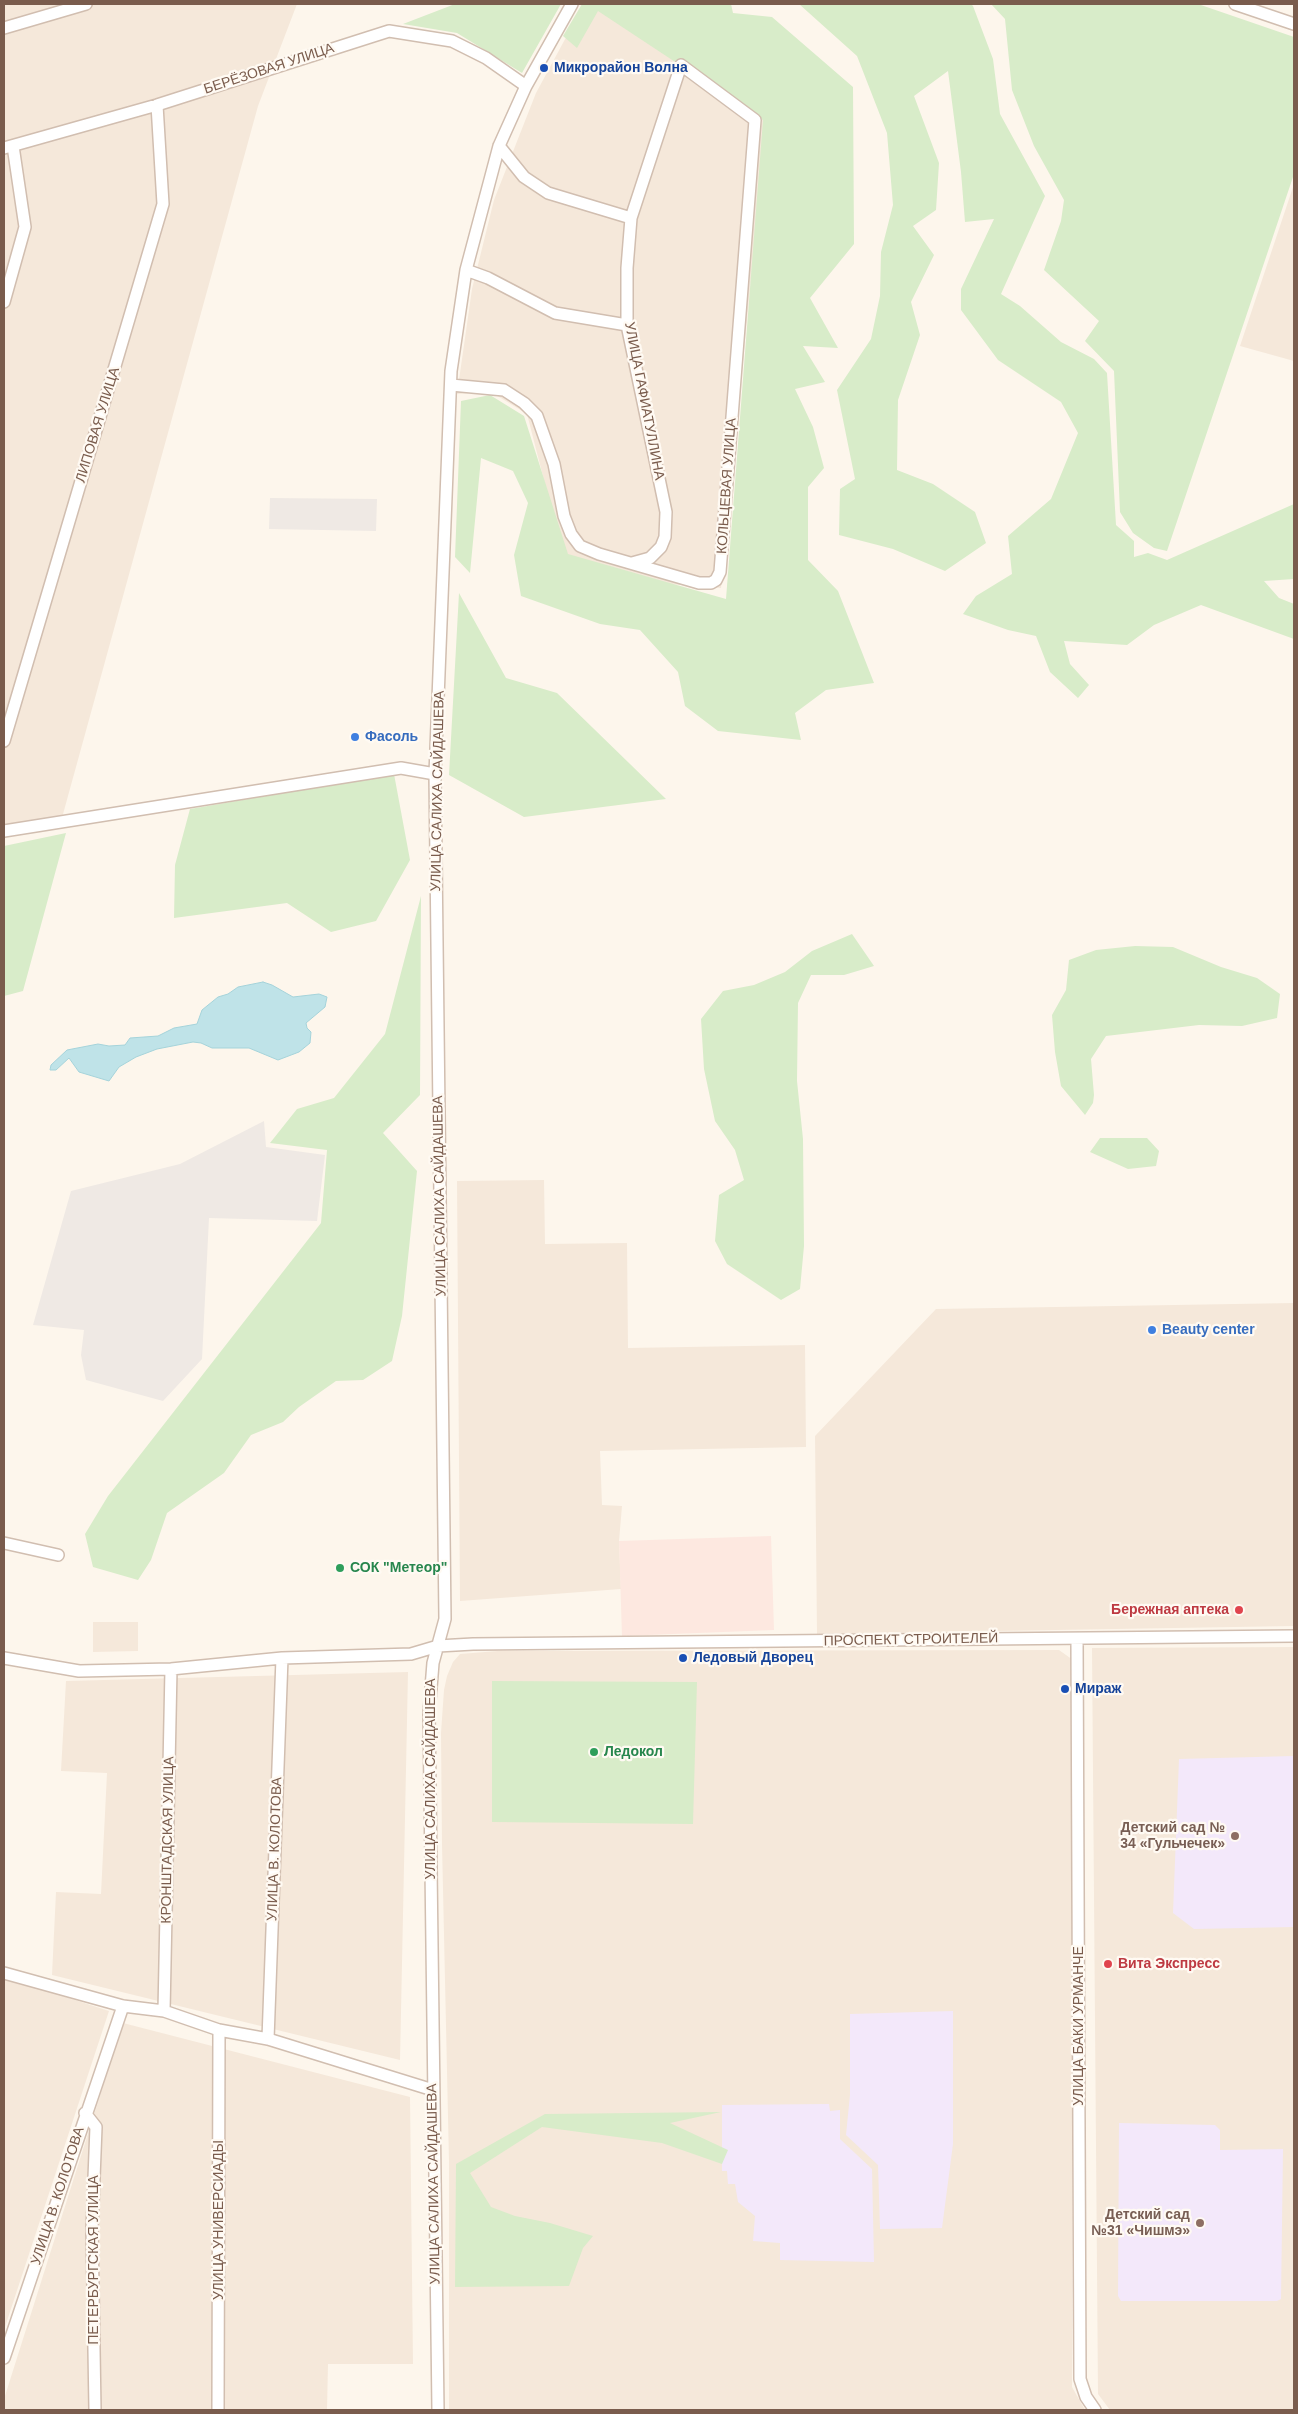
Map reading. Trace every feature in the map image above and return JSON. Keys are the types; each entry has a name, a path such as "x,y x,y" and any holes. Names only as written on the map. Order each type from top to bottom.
{"street":[{"path":"4,28 86,4"},
{"name":"УЛИЦА САЛИХА САЙДАШЕВА","path":"438,2410 428,1714 430,1684 445,1619 435,774 451,385 466,270 499,146 526,86 572,4"},
{"path":"1236,4 1294,24"},
{"name":"БЕРЁЗОВАЯ УЛИЦА","path":"8,147 156,105 389,31 452,41 486,58 526,86"},
{"name":"КОЛЬЦЕВАЯ УЛИЦА","path":"451,385 504,390 524,402 537,416 545,434 554,464 564,516 571,534 580,546 599,554 700,583 711,583 716,580 720,572 755,120 681,65 677,76"},
{"name":"УЛИЦА ГАФИАТУЛЛИНА","path":"632,563 650,558 661,547 665,537 666,512 627,325 627,268 632,218 677,76"},
{"name":"ЛИПОВАЯ УЛИЦА","path":"4,741 163,204 156,105"},
{"path":"499,146 524,177 548,193 632,218"},
{"path":"4,302 25,227 8,147"},
{"path":"466,270 488,278 555,313 627,325"},
{"path":"4,831 401,768 435,774"},
{"path":"4,1543 58,1555"},
{"name":"ПРОСПЕКТ СТРОИТЕЛЕЙ","path":"4,1658 78,1671 171,1669 282,1658 411,1654 438,1646 473,1644 1294,1636"},
{"name":"УЛИЦА БАКИ УРМАНЧЕ","path":"1077,1639 1080,2380 1086,2397 1095,2410"},
{"name":"УЛИЦА В. КОЛОТОВА","path":"268,2039 282,1658"},
{"name":"КРОНШТАДСКАЯ УЛИЦА","path":"164,2011 171,1669"},
{"path":"4,1973 123,2006 164,2011 220,2030 268,2039 433,2090"},
{"name":"УЛИЦА В. КОЛОТОВА","path":"4,2358 123,2006"},
{"name":"УЛИЦА УНИВЕРСИАДЫ","path":"218,2410 220,2030"},
{"name":"ПЕТЕРБУРГСКАЯ УЛИЦА","path":"86,2113 96,2127 92,2229 95,2410"}],"shaded area":[{"path":"4,4 297,4 258,106 60,825 4,832"},
{"path":"584,4 603,4 767,114 721,588 626,581 565,562 527,414 491,392 457,394 472,289 494,200 536,93"},
{"path":"1294,184 1294,361 1240,346"},
{"path":"270,498 377,499 376,531 269,529"},
{"path":"264,1121 266,1147 325,1155 317,1221 209,1218 202,1359 163,1401 86,1380 81,1355 84,1330 33,1325 71,1191 180,1164"},
{"path":"544,1180 545,1244 627,1243 628,1348 805,1345 806,1447 600,1451 602,1505 622,1506 619,1541 621,1589 460,1601 457,1181"},
{"path":"1294,1303 1294,1626 817,1634 815,1436 936,1309"},
{"path":"771,1536 774,1630 622,1636 619,1541"},
{"path":"93,1622 138,1622 138,1651 93,1652"},
{"path":"1294,1647 1294,2410 1110,2410 1098,2394 1092,1648"},
{"path":"1059,1650 1073,1660 1072,2387 1085,2410 449,2410 449,2162 441,1733 444,1690 453,1662 460,1654 498,1651"},
{"path":"408,1672 400,2060 52,1975 56,1892 101,1894 107,1773 61,1771 66,1681"},
{"name":"Детский сад № 34 «Гульчечек»","path":"1294,1756 1294,1927 1194,1929 1173,1913 1179,1759"},
{"path":"4,1977 109,2011 4,2330"},
{"path":"953,2011 953,2144 942,2228 880,2229 878,2165 846,2135 850,2095 850,2014"},
{"path":"123,2023 410,2097 413,2364 328,2364 327,2410 4,2410 4,2399"},
{"path":"829,2104 830,2111 840,2110 840,2139 872,2169 874,2262 780,2260 780,2243 753,2241 755,2216 738,2202 735,2184 728,2184 727,2171 722,2171 722,2105"},
{"name":"Детский сад №31 «Чишмэ»","path":"1119,2123 1215,2125 1220,2130 1220,2150 1283,2149 1281,2299 1277,2301 1121,2301 1118,2296"}],"green space":[{"path":"455,4 561,4 522,73 457,33 403,24"},
{"path":"582,4 731,4 733,13 772,17 853,87 854,244 810,298 838,348 803,346 825,382 795,389 813,427 824,468 808,487 808,560 838,591 874,683 826,690 795,713 801,740 718,731 685,706 678,672 640,630 600,624 521,596 514,555 528,503 513,471 481,458 470,573 455,557 461,401 490,395 524,416 568,554 726,599 763,120 598,11 577,48 563,36"},
{"path":"799,4 971,4 973,6 993,59 1000,114 1045,196 1001,294 1020,306 1061,342 1094,359 1107,373 1116,525 1134,541 1134,557 1148,553 1167,560 1294,504 1294,579 1264,581 1279,598 1294,604 1294,639 1201,605 1154,625 1127,645 1064,641 1070,664 1089,685 1078,698 1050,672 1036,636 1008,630 963,614 976,596 1012,574 1008,536 1051,499 1078,433 1061,402 998,360 961,310 961,289 994,219 965,222 961,172 948,71 914,96 939,163 936,210 913,226 934,255 911,302 920,335 898,400 897,470 933,484 975,512 986,543 945,571 893,549 839,535 840,489 855,479 837,390 871,339 880,296 881,252 893,205 887,133 857,56"},
{"path":"991,4 1198,4 1294,37 1294,174 1167,551 1154,548 1133,533 1120,512 1114,371 1085,341 1099,321 1044,270 1061,221 1064,200 1034,146 1012,90 1005,19"},
{"path":"459,593 506,678 557,693 666,799 524,817 449,775"},
{"path":"394,774 410,860 376,921 331,932 287,903 174,918 175,865 190,809"},
{"path":"66,833 23,991 4,996 4,846"},
{"path":"421,896 420,1095 383,1133 417,1171 402,1316 392,1361 363,1380 336,1381 299,1407 283,1422 251,1435 224,1473 167,1513 151,1560 138,1580 93,1567 85,1534 108,1496 321,1223 327,1150 270,1143 297,1109 334,1098 385,1034"},
{"path":"852,934 874,966 844,975 811,975 798,1003 797,1081 803,1139 804,1246 800,1289 781,1300 727,1264 715,1241 719,1195 744,1180 735,1150 715,1121 704,1069 701,1019 723,991 754,985 785,972 812,951"},
{"path":"1135,946 1173,947 1221,967 1257,978 1280,994 1277,1018 1242,1026 1199,1025 1106,1036 1091,1059 1094,1095 1093,1103 1085,1115 1061,1086 1055,1052 1052,1015 1066,990 1069,960 1096,950"},
{"path":"1100,1138 1147,1138 1159,1151 1156,1166 1128,1169 1090,1152"},
{"name":"Ледокол","path":"492,1681 697,1682 693,1824 492,1822"},
{"path":"721,2112 670,2123 728,2150 722,2164 662,2143 542,2127 470,2173 491,2207 515,2216 550,2223 593,2236 583,2248 569,2286 455,2287 456,2164 545,2114"}],"water":[{"path":"263,982 293,997 319,994 327,997 325,1007 306,1023 307,1028 311,1032 310,1043 299,1052 278,1060 249,1048 212,1048 193,1042 157,1049 136,1057 119,1067 109,1081 79,1072 69,1058 56,1070 50,1070 51,1065 67,1050 98,1044 109,1046 125,1045 130,1038 158,1036 174,1028 197,1024 202,1010 218,997 228,994 238,987"}],"place":[{"name":"Микрорайон Волна","path":"544,68"},
{"name":"Фасоль","path":"355,737"},
{"name":"Beauty center","path":"1152,1330"},
{"name":"СОК \"Метеор\"","path":"340,1568"},
{"name":"Бережная аптека","path":"1239,1610"},
{"name":"Ледовый Дворец","path":"683,1658"},
{"name":"Мираж","path":"1065,1689"},
{"name":"Ледокол","path":"594,1752"},
{"name":"Детский сад № 34 «Гульчечек»","path":"1235,1836"},
{"name":"Вита Экспресс","path":"1108,1964"},
{"name":"Детский сад №31 «Чишмэ»","path":"1200,2223"}]}
